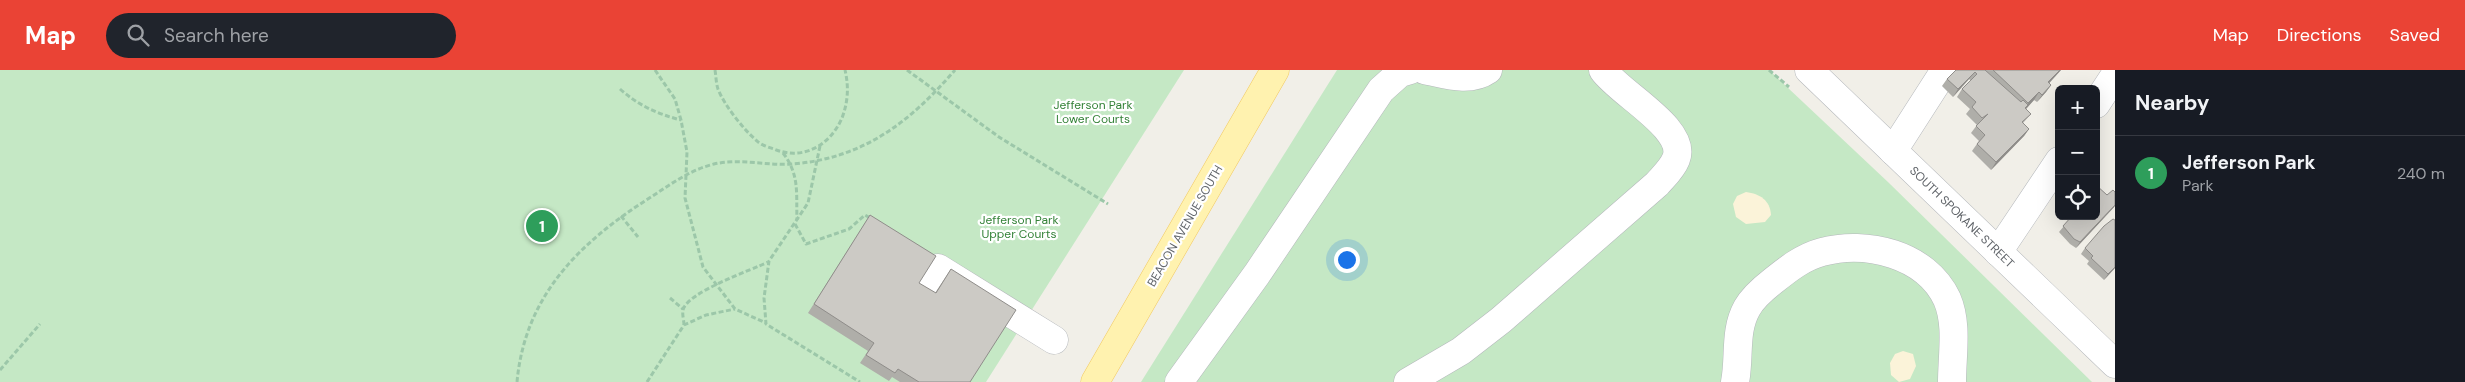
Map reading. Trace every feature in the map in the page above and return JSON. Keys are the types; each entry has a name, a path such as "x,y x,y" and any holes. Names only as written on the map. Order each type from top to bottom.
{"main road":[{"name":"BEACON AVENUE SOUTH","path":"1095,382 1275,70"}],"street":[{"path":"1179,382 1257,274 1381,90 1400,74 1410,70"},
{"path":"1424,70 1465,77 1477,76 1488,70"},
{"path":"1408,382 1461,351 1500,320 1657,184 1672,166 1678,149 1676,140 1667,126 1619,88 1603,70"},
{"name":"SOUTH SPOKANE STREET","path":"1809,70 2115,364"},
{"path":"1894,151 1945,70"},
{"path":"2100,98 2115,75"},
{"path":"1998,252 2055,167"},
{"path":"1735,382 1740,324 1748,306 1762,289 1803,259 1821,252 1858,247 1880,250 1902,258 1922,269 1936,283 1946,298 1953,319 1952,382"},
{"path":"927,285 938,268 1054,340"}],"path":[{"path":"655,70 676,99 687,152 685,198 703,266 714,284 735,309 766,324 860,382"},
{"path":"715,70 718,90 740,123 758,142 782,152 797,154 809,152 820,146 833,134 845,110 848,86 845,70"},
{"path":"907,70 999,137 1108,204"},
{"path":"516,382 519,356 540,302 566,265 621,216 687,174 713,165 730,162 792,164 816,161 846,153 890,132 935,92 955,70"},
{"path":"620,89 640,105 662,115 681,120"},
{"path":"766,324 764,298 769,261 808,203 820,146"},
{"path":"782,152 792,164 796,175 796,223 806,244 849,229 865,215 874,220"},
{"path":"621,216 638,237"},
{"path":"684,325 683,309 687,303 714,284 743,274 769,261"},
{"path":"670,298 683,309"},
{"path":"647,382 684,325 706,315 735,309"},
{"path":"0,370 40,324"}],"green space":[{"path":"0,70 1184,70 986,382 0,382"},
{"path":"1337,70 1769,70 1889,183 2092,382 1141,382"}],"sand":[{"path":"1746,192 1760,196 1769,205 1771,215 1765,222 1746,224 1736,217 1733,204 1737,196"},
{"path":"1903,351 1913,354 1916,366 1910,379 1899,382 1891,375 1890,363 1895,354"}],"building":[{"path":"1956,70 1985,70 2021,102 2023,100 2028,105 2025,108 2031,114 2022,122 2029,129 1996,162 1977,144 1985,135 1976,126 1988,114 1982,118 1972,107 1976,102 1962,89 1977,74 1975,72 1958,89 1947,79"},
{"path":"1993,70 2060,70 2048,82 2051,85 2042,95 2039,92 2028,103"},
{"path":"2100,189 2107,195 2113,190 2115,192 2115,205 2080,242 2074,239 2063,226 2068,220 2100,220"},
{"path":"870,215 936,256 919,283 936,293 951,269 1016,310 970,382 919,382 898,369 895,373 866,355 874,343 814,304"},
{"path":"2113,219 2115,220 2115,267 2108,274 2091,258 2093,256 2085,248 2104,226"}],"place":[{"name":"Jefferson Park","path":"542,226"}],"park label":[{"name":"Jefferson Park Lower Courts","path":"1093,112"},
{"name":"Jefferson Park Upper Courts","path":"1019,227"}]}
